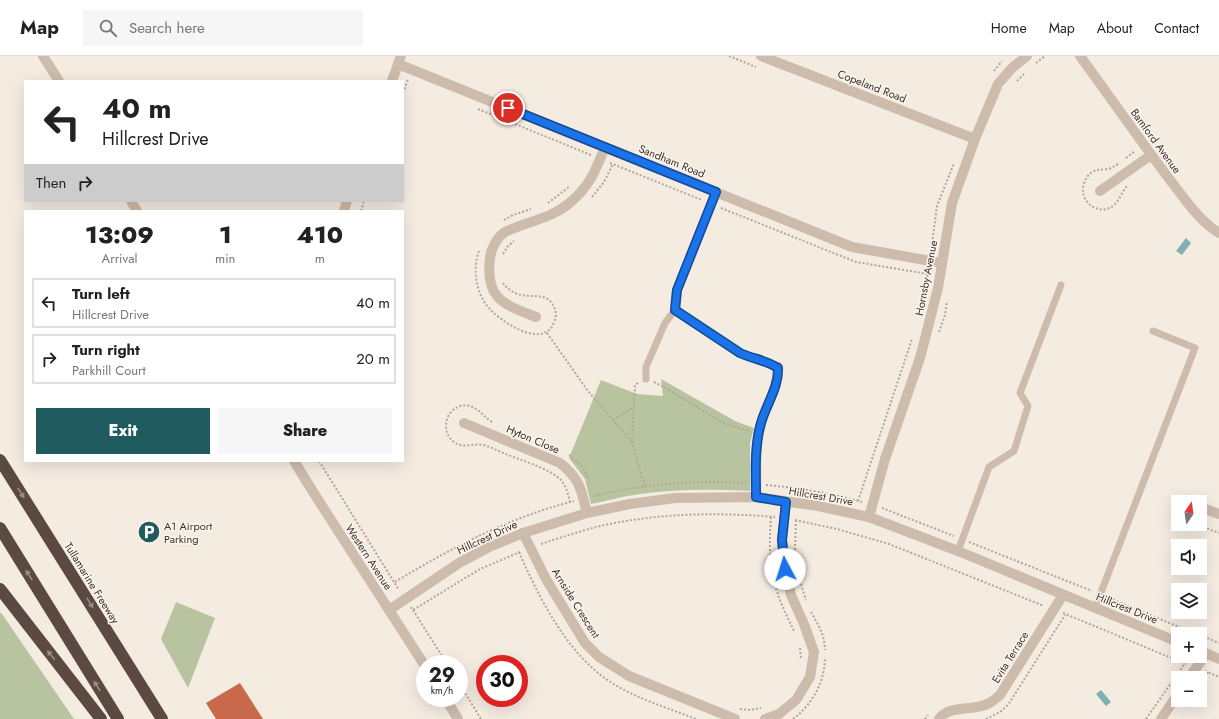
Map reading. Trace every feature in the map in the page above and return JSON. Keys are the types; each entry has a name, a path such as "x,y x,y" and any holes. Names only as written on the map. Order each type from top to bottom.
{"highway":[{"name":"Tullamarine Freeway","path":"0,460 162,719"},
{"path":"0,528 118,719"},
{"path":"0,589 101,719"}],"street":[{"path":"43,56 58,80"},
{"name":"Copeland Road","path":"761,56 975,139"},
{"name":"Hornsby Avenue","path":"869,516 885,459 920,358 938,288 952,203 975,139 998,84 1012,68 1026,56"},
{"name":"Bamford Avenue","path":"1080,56 1151,155 1199,218 1219,233"},
{"path":"392,80 400,60"},
{"name":"Sandham Road","path":"400,60 605,147 852,247 942,263"},
{"path":"536,317 508,306 493,292 488,273 491,253 496,242 504,233 555,213 567,205 587,185 594,175 605,147"},
{"path":"1100,191 1151,155"},
{"path":"675,310 677,290 716,192"},
{"path":"756,497 756,446 761,424 778,377 778,368"},
{"name":"Hyton Close","path":"464,423 560,463 571,472 580,485 587,513"},
{"name":"Western Avenue","path":"295,462 418,655"},
{"name":"Hillcrest Drive","path":"389,610 459,563 489,547 523,533 587,513 630,504 675,498 756,497 818,506 869,516 1171,639"},
{"path":"765,719 779,714 796,700 810,677 814,652 804,624 791,595 785,569 782,540 786,502"},
{"path":"1207,510 1219,514"},
{"name":"Arnside Crescent","path":"523,533 546,579 585,643 599,657 629,676 736,714"},
{"name":"Evita Terrace","path":"939,719 941,716 954,710 986,705 1000,695 1063,595"},
{"path":"1207,654 1219,659"},
{"path":"1194,671 1198,663"},
{"path":"1161,719 1171,704"},
{"path":"451,707 458,719"}],"lane":[{"path":"958,551 988,467 1014,451 1028,406 1020,393 1061,285"},
{"path":"646,379 646,367 665,323 675,310 740,353 751,358 771,363 778,368"},
{"path":"1095,608 1195,348 1153,331"}],"path":[{"path":"993,72 1003,61"},
{"path":"588,160 591,155"},
{"path":"924,295 938,206 955,161"},
{"path":"589,200 604,182 613,164"},
{"path":"543,205 561,194 572,184"},
{"path":"502,221 512,214 537,208"},
{"path":"502,257 508,246 519,238"},
{"path":"481,246 475,267 480,292 486,304 496,315 528,334 538,335 546,333 553,325 556,315 552,302 546,298 538,296 521,296 513,293 506,288 501,280"},
{"path":"546,333 588,391 632,442"},
{"path":"858,501 913,338"},
{"path":"645,487 632,442 635,385 646,379 664,387 723,423 759,434"},
{"path":"613,420 634,407"},
{"path":"320,462 405,600 441,655"},
{"path":"413,610 480,569 530,547 598,527 684,514 771,517 784,518 837,529 889,544 1171,657"},
{"path":"771,517 771,565 777,592 796,635"},
{"path":"1207,528 1219,533"},
{"path":"542,544 545,550"},
{"path":"1207,639 1219,643"},
{"path":"799,642 801,659"},
{"path":"1146,719 1185,663 1219,677"},
{"path":"468,698 481,719"},
{"path":"736,714 764,708"},
{"path":"925,719 930,714"}],"green space":[{"path":"661,379 735,421 754,428 750,443 750,491 681,490 654,492 591,504 585,479 569,458 601,380 637,394 663,396"},
{"path":"176,602 215,618 188,688 161,639"},
{"path":"0,612 2,614 74,719 0,719"}],"water":[{"path":"1186,238 1191,243 1182,255 1176,251"},
{"path":"1101,690 1111,702 1106,706 1096,694"}],"building":[{"path":"240,683 263,719 216,719 206,703"}],"place":[{"name":"A1 Airport Parking","path":"149,532"}],"route":[{"path":"508,108 716,192 677,290 675,310 740,353 751,358 771,363 778,368 778,377 761,424 756,446 756,497 786,502 782,540 785,569"}]}
